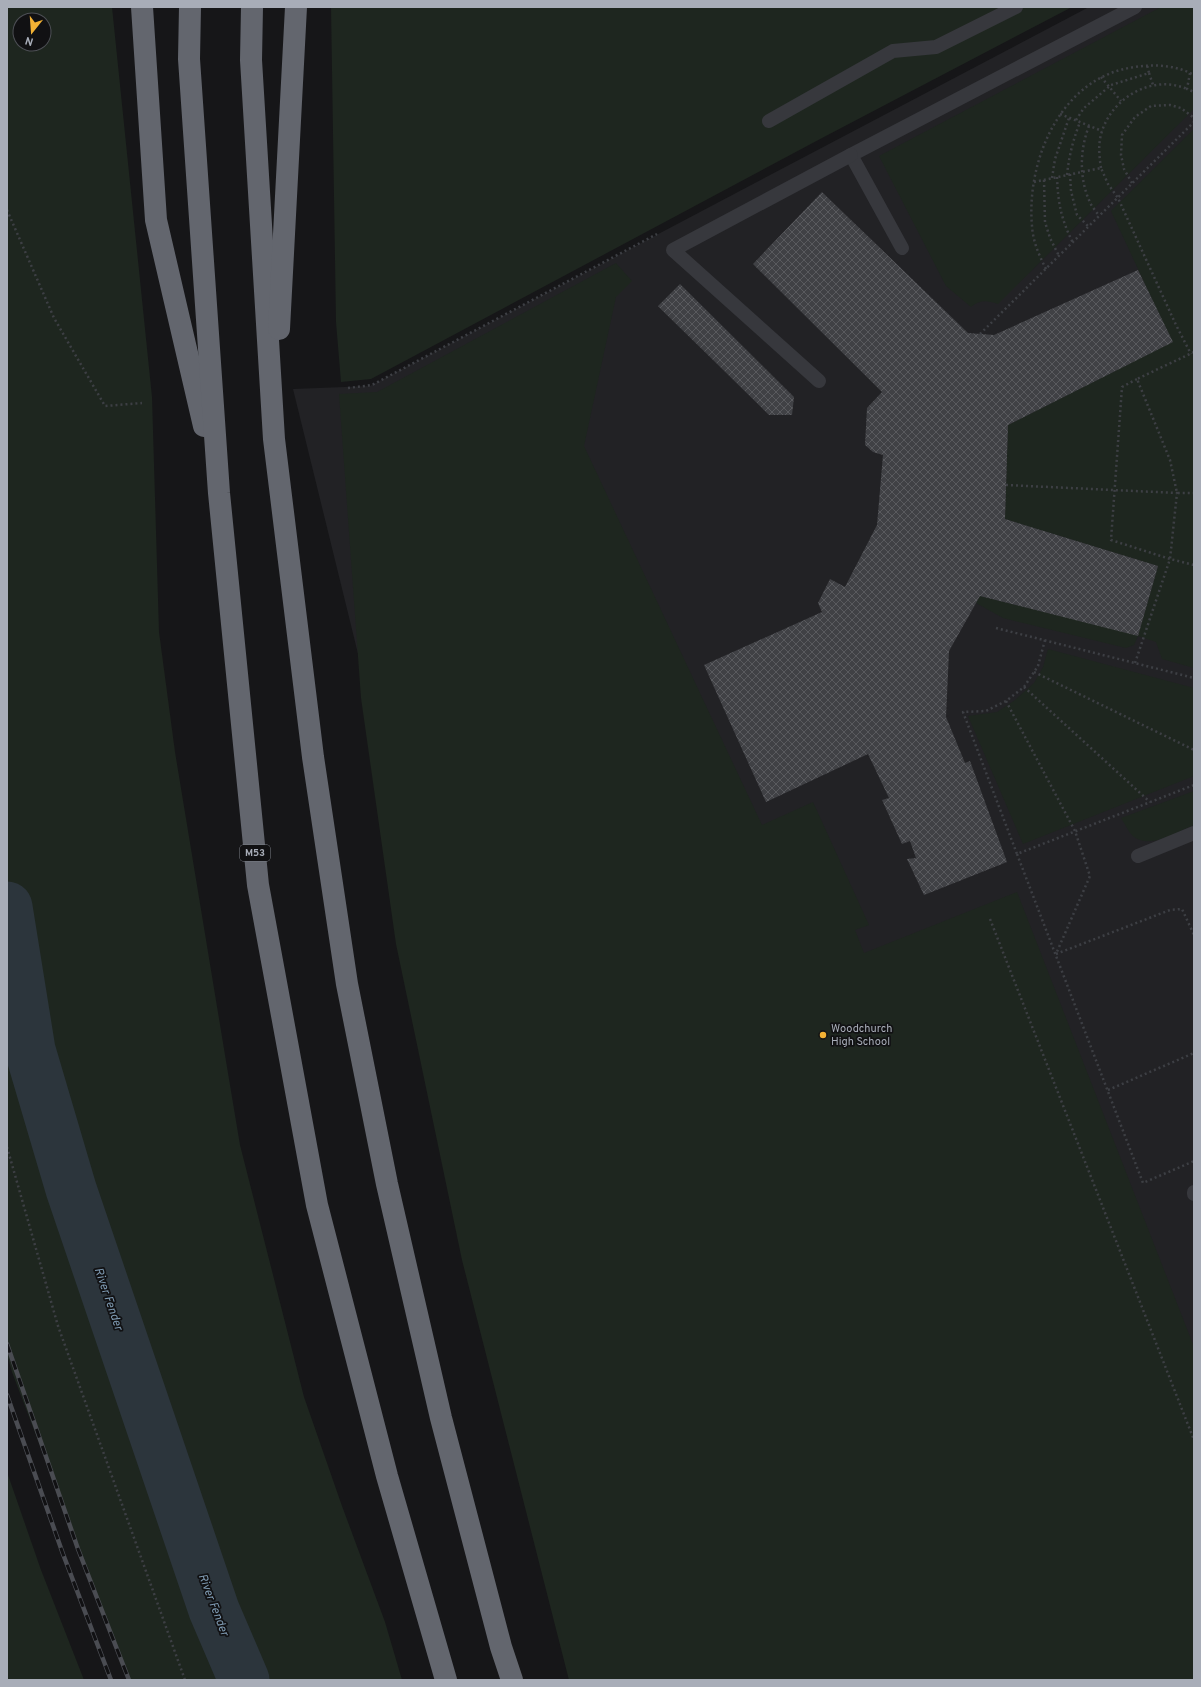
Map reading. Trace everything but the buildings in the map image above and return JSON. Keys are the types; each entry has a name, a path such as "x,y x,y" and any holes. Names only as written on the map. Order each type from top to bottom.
{"highway":[{"path":"142,7 156,220 219,493"},
{"name":"M53","path":"190,7 189,59 219,493 258,885 314,1190 387,1476 446,1680"},
{"path":"252,7 251,60 274,439 312,757 347,984 387,1184 440,1418 501,1647 512,1680"},
{"path":"274,439 296,7"}],"lane":[{"path":"770,121 893,51 936,47 1016,7"},
{"path":"818,381 673,250 851,155 1135,7"},
{"path":"851,155 902,248"},
{"path":"1138,856 1194,833"}],"path":[{"path":"1147,65 1153,85"},
{"path":"1046,269 1036,249 1032,228 1031,209 1034,182 1039,161 1051,130 1060,114 1071,100 1086,86 1100,78 1128,68 1147,65 1164,65 1194,75"},
{"path":"1076,120 1084,108 1109,86 1149,73"},
{"path":"1187,89 1190,73"},
{"path":"1100,78 1109,86 1121,101"},
{"path":"1194,92 1178,85 1153,85 1134,92 1121,101 1107,120 1102,131 1099,148 1100,168 1108,184 1118,198 1176,326 1193,352 1122,387 1111,540 1194,565"},
{"path":"1132,183 1124,169 1121,155 1122,135 1134,117 1151,106 1170,105 1181,108 1194,118"},
{"path":"1060,114 1102,131"},
{"path":"1052,178 1055,159 1069,118"},
{"path":"1080,122 1070,151 1069,175 1077,215 1089,227"},
{"path":"980,334 1194,122"},
{"path":"1089,126 1084,137 1082,150 1082,172 1089,201 1099,216"},
{"path":"1034,182 1100,168"},
{"path":"1057,177 1058,202 1064,224 1073,243"},
{"path":"1044,180 1045,222 1050,238 1059,256"},
{"path":"7,210 54,318 105,406 142,403"},
{"path":"1135,663 1170,559 1177,493 1170,460 1137,379"},
{"path":"1006,485 1194,493"},
{"path":"996,628 1194,678"},
{"path":"1045,640 1038,666 1024,687 1006,701 986,710 963,712 1143,1183 1194,1161"},
{"path":"1034,672 1194,750"},
{"path":"1024,687 1150,802"},
{"path":"1006,701 1075,832 1090,876 1056,954"},
{"path":"1017,854 1194,785"},
{"path":"1056,954 1170,910 1182,909 1194,935"},
{"path":"990,919 1194,1440"},
{"path":"1108,1090 1194,1053"},
{"path":"7,1147 58,1326 185,1680"}],"shaded area":[{"path":"7,7 112,7 152,397 159,632 175,752 240,1145 304,1397 385,1622 402,1680 129,1680 12,1372 7,1354"},
{"path":"331,7 1072,7 822,138 371,379 341,382 336,322"},
{"name":"Woodchurch High School","path":"1089,7 1194,7 1194,1680 610,1680 293,389 370,386"},
{"path":"1161,7 1194,7 1194,109 998,304 984,301 971,307 946,286 879,156"},
{"path":"1194,129 1194,668 1162,659 1156,642 1138,636 1134,645 1126,648 1003,618 976,603 980,596 1138,635 1158,566 1005,519 1008,425 1172,342 1111,211"},
{"path":"616,263 632,281 616,297 584,446 762,825 813,802 869,925 855,930 864,953 1017,892 1194,1347 1194,1680 569,1680 462,1260 396,944 361,698 339,394 377,392"},
{"path":"1048,649 1194,688 1194,776 1023,844 968,716 997,712 1015,700 1034,683 1043,667"},
{"path":"1194,791 1194,825 1164,838 1148,841 1134,837 1121,818"},
{"path":"7,1472 41,1570 84,1680 7,1680"}],"waterway":[{"name":"River Fender","path":"7,907 30,1050 71,1189 214,1610 244,1680"}],"railway":[{"path":"7,1344 78,1549 129,1680"},
{"path":"7,1395 63,1554 111,1680"}],"place":[{"name":"Woodchurch High School","path":"823,1035"}]}
